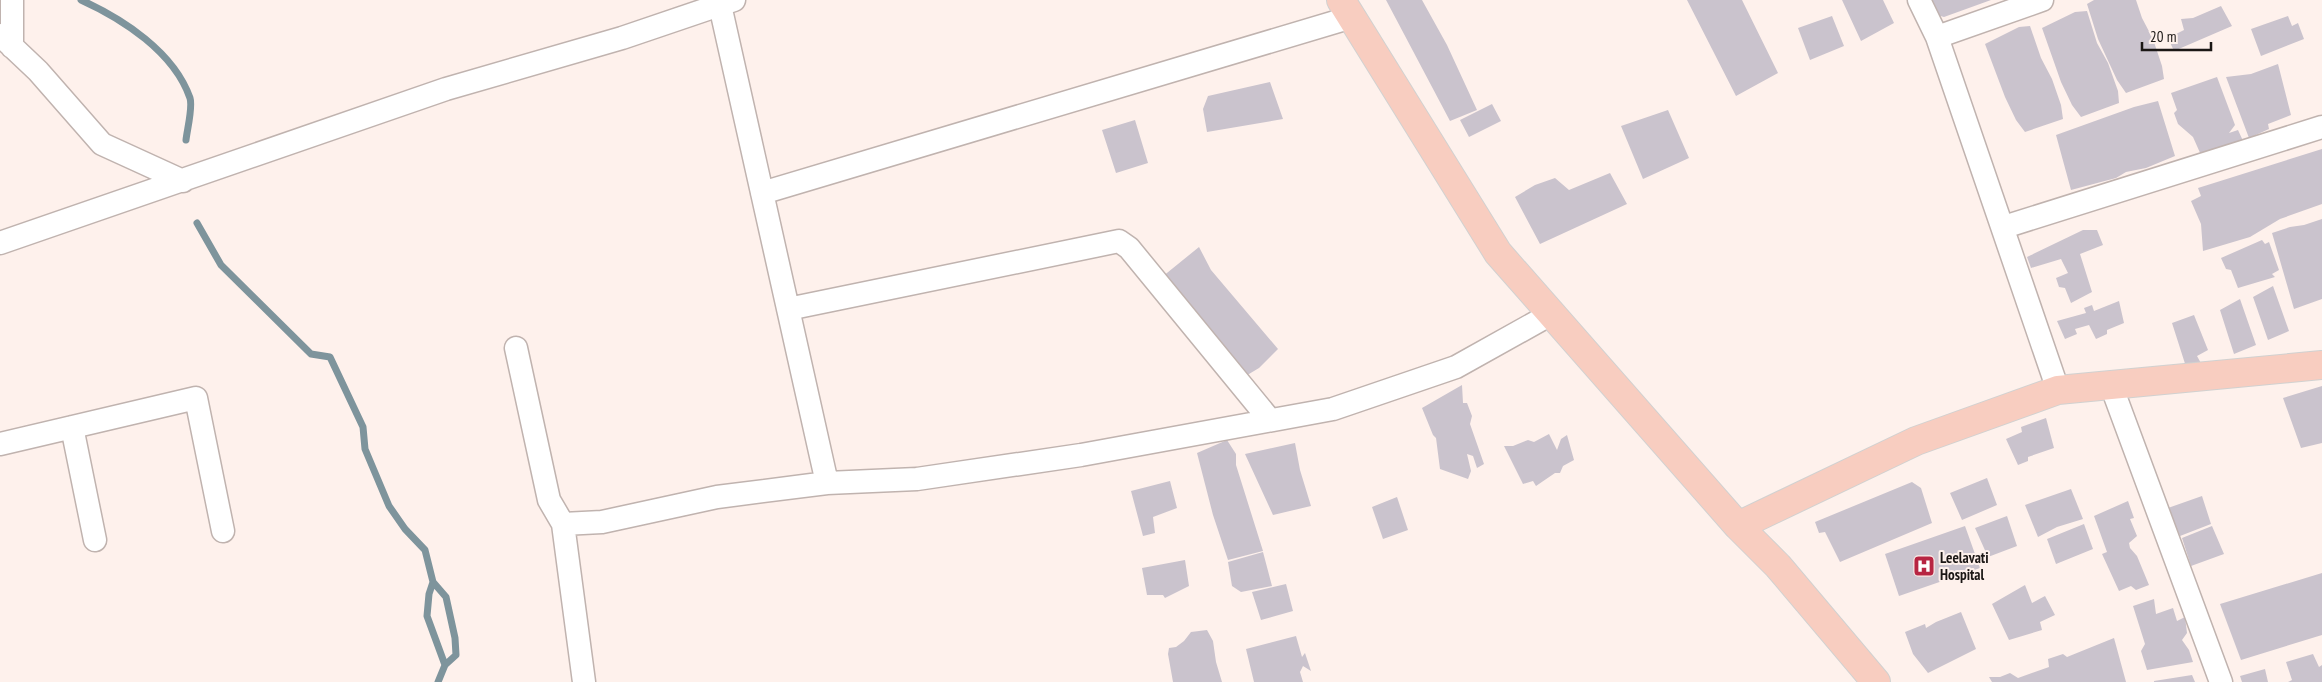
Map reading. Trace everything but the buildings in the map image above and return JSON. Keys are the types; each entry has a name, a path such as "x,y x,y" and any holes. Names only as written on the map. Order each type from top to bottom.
{"main road":[{"path":"1346,8 1498,253 1738,526 1778,566 1876,682"},
{"path":"1738,526 1916,441 2058,390 2322,365"}],"street":[{"path":"12,0 6,41 38,71 102,144 183,181"},
{"path":"1919,0 1937,37 2004,227 2058,390"},
{"path":"1937,37 2042,0"},
{"path":"0,243 183,181 336,125 446,89 622,38 727,2 762,193 827,483"},
{"path":"762,193 1346,8"},
{"path":"2004,227 2322,127"},
{"path":"788,309 1119,241 1129,248 1270,420"},
{"path":"563,524 602,522 717,497 827,483 917,479 1081,455 1333,409 1456,367 1552,314"},
{"path":"516,348 549,500 563,524 584,682"},
{"path":"2111,385 2221,682"},
{"path":"0,444 196,398 223,531"},
{"path":"72,427 95,540"}],"waterway":[{"path":"81,0 130,27 160,52 172,66 182,81 191,102 186,140"},
{"path":"197,223 221,265 311,354 330,357 363,427 365,449 389,506 405,529 425,550 433,582 446,597 455,638 456,655 445,665 438,682"},
{"path":"433,582 429,594 427,616 445,665"}],"place":[{"name":"Leelavati Hospital","path":"1924,566"}]}
